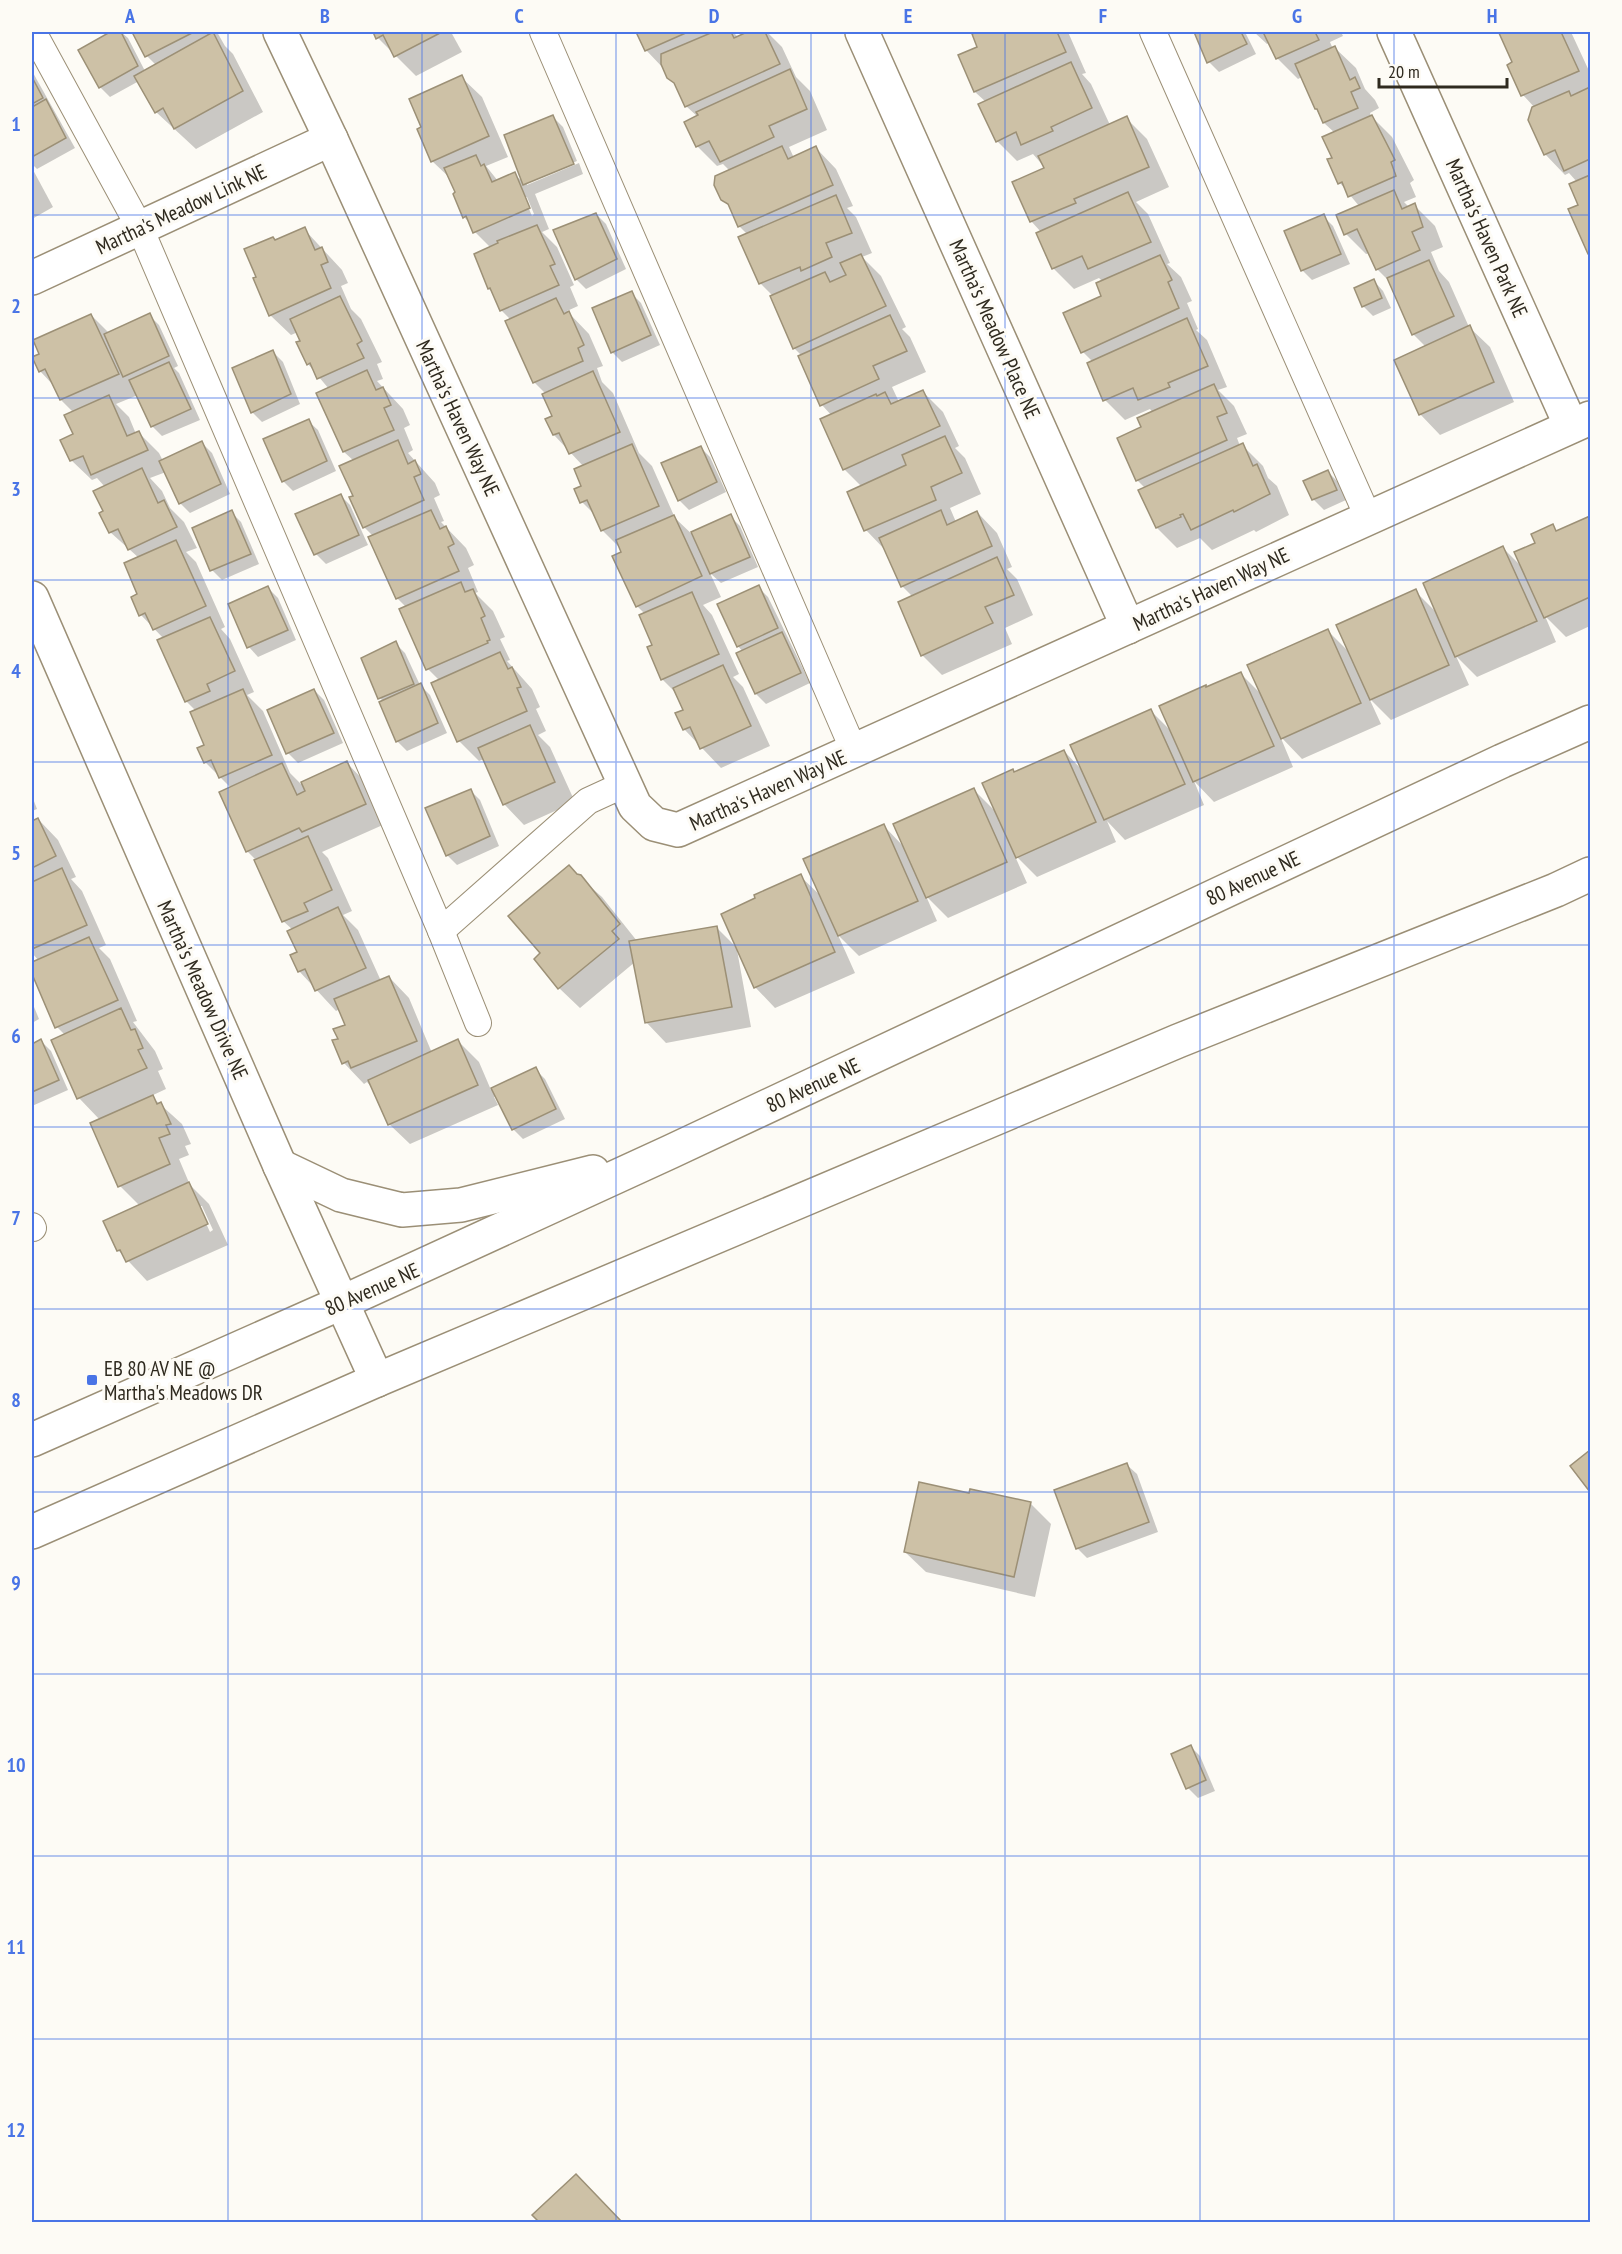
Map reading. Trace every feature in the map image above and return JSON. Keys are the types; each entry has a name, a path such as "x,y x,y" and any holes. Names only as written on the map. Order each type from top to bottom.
{"street":[{"name":"Martha's Haven Way NE","path":"280,32 332,139 635,806 654,824 678,830 1581,422"},
{"name":"Martha's Meadow Place NE","path":"862,32 1128,627"},
{"name":"Martha's Haven Park NE","path":"1394,32 1581,422"},
{"name":"Martha's Meadow Link NE","path":"32,278 332,139"},
{"name":"Martha's Meadow Drive NE","path":"32,598 280,1166 377,1380"},
{"name":"80 Avenue NE","path":"32,1440 343,1302 670,1152 1491,766 1590,722"},
{"path":"32,1532 377,1380 1178,1041 1556,890 1590,874"},
{"path":"280,1166 341,1195 402,1210 461,1204 670,1152"}],"lane":[{"path":"33,32 140,228 441,931 477,1023"},
{"path":"543,32 854,751"},
{"path":"1153,32 1368,517"},
{"path":"441,931 588,801 625,784"}],"building":[{"path":"110,32 121,32 138,66 99,88 78,50"},
{"path":"132,32 194,32 145,57"},
{"path":"213,32 243,91 174,129 163,108 155,113 134,76"},
{"path":"373,32 442,32 394,57 383,35 376,39"},
{"path":"636,32 688,32 645,51"},
{"path":"713,32 731,32 734,38 747,32 765,32 780,64 685,107 674,83 667,78 661,64 661,54"},
{"path":"977,32 1057,32 1066,52 974,92 958,55 977,47 972,34"},
{"path":"1194,32 1241,32 1247,44 1207,63"},
{"path":"1263,32 1315,32 1319,40 1276,59"},
{"path":"1561,32 1579,71 1521,96 1507,65 1512,62 1499,33"},
{"path":"1335,46 1350,80 1355,77 1360,88 1351,92 1358,108 1323,123 1295,64"},
{"path":"1071,62 1092,108 1051,127 1053,131 1021,145 1016,132 996,142 978,104"},
{"path":"790,69 807,109 769,126 774,137 720,162 709,141 696,147 684,122 698,115 696,112"},
{"path":"462,75 489,136 431,162 417,129 421,127 409,99"},
{"path":"32,77 43,98 32,104"},
{"path":"1590,87 1590,159 1564,171 1555,150 1544,155 1528,120 1532,107 1569,91 1571,96"},
{"path":"46,99 66,138 32,157 32,107"},
{"path":"553,115 574,164 523,185 504,135"},
{"path":"1372,115 1395,160 1391,162 1396,176 1348,197 1342,182 1338,184 1327,159 1332,158 1322,137"},
{"path":"1127,116 1149,167 1074,199 1076,203 1030,222 1012,182 1044,168 1038,156"},
{"path":"782,146 788,159 816,146 833,185 738,227 728,204 721,200 714,185 715,176"},
{"path":"476,155 481,166 484,164 492,182 515,172 530,208 473,233 466,216 463,218 444,168"},
{"path":"1590,175 1590,254 1588,254 1568,209 1578,205 1569,184"},
{"path":"1394,190 1402,209 1415,203 1423,227 1412,232 1420,250 1376,270 1357,229 1344,235 1336,215"},
{"path":"1128,192 1151,242 1088,269 1082,256 1052,269 1036,233"},
{"path":"836,195 852,233 826,243 832,257 801,271 800,267 759,284 738,237"},
{"path":"596,213 617,259 575,280 553,230"},
{"path":"1324,214 1341,254 1301,271 1284,231"},
{"path":"537,225 555,264 550,266 559,285 500,311 474,254 498,243 497,241"},
{"path":"305,227 315,250 322,247 328,262 321,265 331,288 269,316 244,249 273,237 275,240"},
{"path":"861,254 886,306 793,349 770,296 825,272 830,282 846,275 840,263"},
{"path":"1160,255 1172,280 1168,282 1179,308 1081,353 1063,313 1101,296 1096,283"},
{"path":"1429,260 1454,316 1412,335 1387,278"},
{"path":"1374,279 1382,298 1362,307 1354,288"},
{"path":"632,291 651,335 611,353 592,308"},
{"path":"340,296 362,341 357,344 364,358 317,379 310,363 307,365 296,342 300,341 290,319"},
{"path":"556,298 564,314 569,311 584,345 578,348 583,361 533,383 505,321"},
{"path":"150,313 169,356 123,377 104,334"},
{"path":"91,314 119,374 60,400 45,369 39,372 32,357 39,354 33,340"},
{"path":"890,315 907,351 873,366 879,379 820,406 798,356"},
{"path":"1187,318 1208,366 1168,383 1170,387 1138,400 1133,388 1103,401 1087,363"},
{"path":"1470,325 1494,382 1419,415 1394,360"},
{"path":"273,350 291,394 251,413 232,368"},
{"path":"169,362 191,409 151,427 129,380"},
{"path":"367,370 376,390 383,387 391,405 384,408 394,430 343,452 316,393"},
{"path":"593,371 620,432 569,454 559,433 553,435 545,419 552,416 542,394"},
{"path":"1214,384 1227,413 1217,417 1227,440 1136,481 1117,438 1141,427 1137,418"},
{"path":"923,390 940,426 843,470 820,419 876,394 877,396 885,392 891,404"},
{"path":"109,395 127,436 139,431 148,450 91,475 83,456 70,461 60,440 73,434 64,415"},
{"path":"309,419 327,461 282,482 263,439"},
{"path":"945,436 962,473 931,487 936,500 864,531 847,492 906,465 902,455"},
{"path":"398,440 408,464 415,460 421,474 414,477 424,500 363,528 349,497 353,496 339,466"},
{"path":"202,441 221,484 179,504 159,461"},
{"path":"1243,443 1253,466 1257,464 1270,494 1191,530 1183,514 1156,528 1138,490"},
{"path":"632,444 659,506 601,531 587,500 580,503 574,489 581,486 574,469"},
{"path":"701,446 717,482 678,501 661,463"},
{"path":"142,468 158,503 164,500 177,527 128,550 118,529 109,533 99,513 103,511 93,491"},
{"path":"1328,470 1337,490 1312,500 1303,481"},
{"path":"341,494 359,535 314,555 295,514"},
{"path":"232,510 251,554 210,571 192,528"},
{"path":"431,510 440,529 446,526 454,544 448,547 459,571 396,599 368,537"},
{"path":"941,510 947,525 977,511 992,546 901,587 879,538"},
{"path":"731,514 750,557 710,574 691,532"},
{"path":"674,515 702,576 636,607 612,556 621,552 616,540"},
{"path":"1590,516 1590,597 1544,618 1514,552 1535,543 1531,534 1553,524 1556,531"},
{"path":"176,540 206,606 153,630 145,613 139,616 131,597 137,594 124,563"},
{"path":"1503,546 1537,621 1455,657 1423,583"},
{"path":"997,557 1014,595 985,607 993,623 921,656 898,602"},
{"path":"461,582 465,592 473,589 485,616 481,618 490,640 487,641 488,643 426,670 399,609"},
{"path":"759,585 778,628 737,647 717,604"},
{"path":"268,586 288,630 247,648 228,604"},
{"path":"1416,589 1449,665 1370,700 1336,625"},
{"path":"692,592 719,654 661,680 647,647 652,645 639,615"},
{"path":"210,617 235,671 207,684 210,691 185,702 157,640"},
{"path":"1328,629 1361,703 1281,739 1247,665"},
{"path":"782,632 801,673 755,694 736,653"},
{"path":"396,641 414,684 378,699 361,658"},
{"path":"500,652 508,669 512,667 521,687 517,688 527,711 457,742 431,683"},
{"path":"723,665 751,726 700,749 690,727 683,730 675,713 683,710 673,688"},
{"path":"1241,672 1274,746 1193,782 1159,706"},
{"path":"421,683 438,723 396,742 379,702"},
{"path":"243,689 272,755 219,778 211,760 204,763 197,748 204,745 190,712"},
{"path":"314,689 334,733 286,754 267,710"},
{"path":"1151,709 1185,784 1104,820 1070,745"},
{"path":"530,725 555,782 503,805 478,748"},
{"path":"1064,750 1096,822 1016,858 982,783"},
{"path":"347,761 366,804 302,832 299,828 246,852 219,792 282,763 297,795 305,791 301,782"},
{"path":"974,788 1007,862 926,898 893,824"},
{"path":"471,789 490,836 446,856 425,808"},
{"path":"38,818 56,856 32,868 32,821"},
{"path":"884,824 918,901 838,936 803,859"},
{"path":"308,836 332,890 304,903 308,911 282,922 254,860"},
{"path":"569,865 581,875 620,924 612,931 619,939 558,989 534,959 540,953 508,916"},
{"path":"62,868 87,925 32,949 32,882"},
{"path":"801,874 835,952 754,988 721,914 755,898 754,895"},
{"path":"338,907 366,968 315,991 305,969 298,972 290,955 297,952 287,931"},
{"path":"717,926 732,1007 645,1023 629,941"},
{"path":"89,937 118,1000 55,1028 32,974 32,962"},
{"path":"389,976 417,1041 351,1068 348,1061 342,1064 332,1040 338,1039 333,1029 345,1025 334,999"},
{"path":"121,1008 131,1030 135,1029 143,1048 138,1050 147,1068 77,1099 51,1040"},
{"path":"41,1039 59,1080 32,1092 32,1044"},
{"path":"458,1039 478,1085 388,1125 368,1080"},
{"path":"536,1067 556,1109 512,1130 491,1088"},
{"path":"153,1095 157,1104 161,1102 171,1124 166,1125 170,1134 159,1138 170,1164 118,1187 90,1123"},
{"path":"189,1182 208,1224 126,1262 120,1250 117,1251 103,1221"},
{"path":"1590,1450 1590,1492 1570,1466"},
{"path":"1127,1463 1149,1522 1076,1549 1054,1490"},
{"path":"919,1482 969,1493 970,1489 1031,1502 1014,1577 904,1552"},
{"path":"1191,1745 1206,1780 1186,1789 1171,1754"},
{"path":"576,2174 622,2222 539,2222 532,2215"}],"place":[{"name":"EB 80 AV NE @ Martha's Meadows DR","path":"92,1380"}]}
